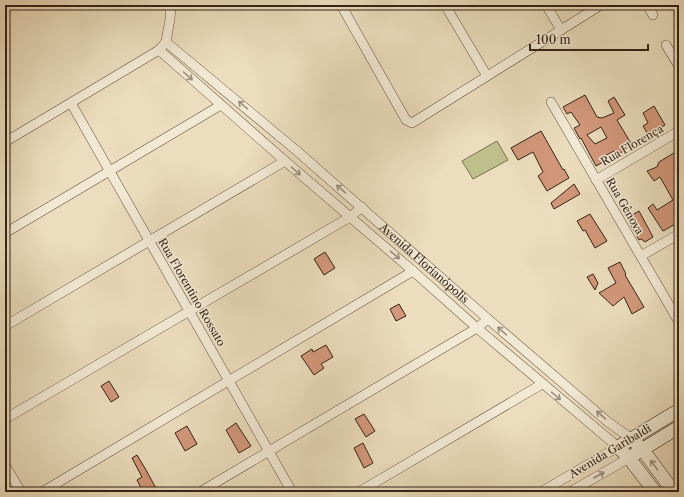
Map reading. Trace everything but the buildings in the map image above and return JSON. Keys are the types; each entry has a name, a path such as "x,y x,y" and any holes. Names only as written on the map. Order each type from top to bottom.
{"street":[{"path":"5,142 159,50 166,42 171,5"},
{"path":"341,5 406,120 414,123 601,5"},
{"path":"445,5 487,76"},
{"path":"546,5 561,30"},
{"path":"647,5 653,15"},
{"name":"Avenida Florianópolis","path":"166,42 291,145 608,422 632,439 642,449 674,492"},
{"path":"666,45 679,66"},
{"name":"Avenida Florianópolis","path":"159,50 220,105 414,271 476,328 618,447"},
{"name":"Rua Gênova","path":"551,102 679,322"},
{"name":"Rua Florentino Rossato","path":"70,103 292,492"},
{"path":"5,232 220,105"},
{"name":"Rua Florença","path":"596,180 679,131"},
{"path":"5,326 285,161"},
{"path":"5,420 189,310 350,217 362,207"},
{"path":"641,256 679,234"},
{"path":"42,492 414,271"},
{"path":"200,492 476,328 488,318"},
{"path":"359,492 542,384"},
{"name":"Avenida Garibaldi","path":"541,492 679,410"},
{"name":"Avenida Garibaldi","path":"570,492 679,427"},
{"path":"618,447 629,458 655,492"},
{"path":"5,465 21,492"}],"green space":[{"path":"497,141 508,160 473,179 462,161"}]}
